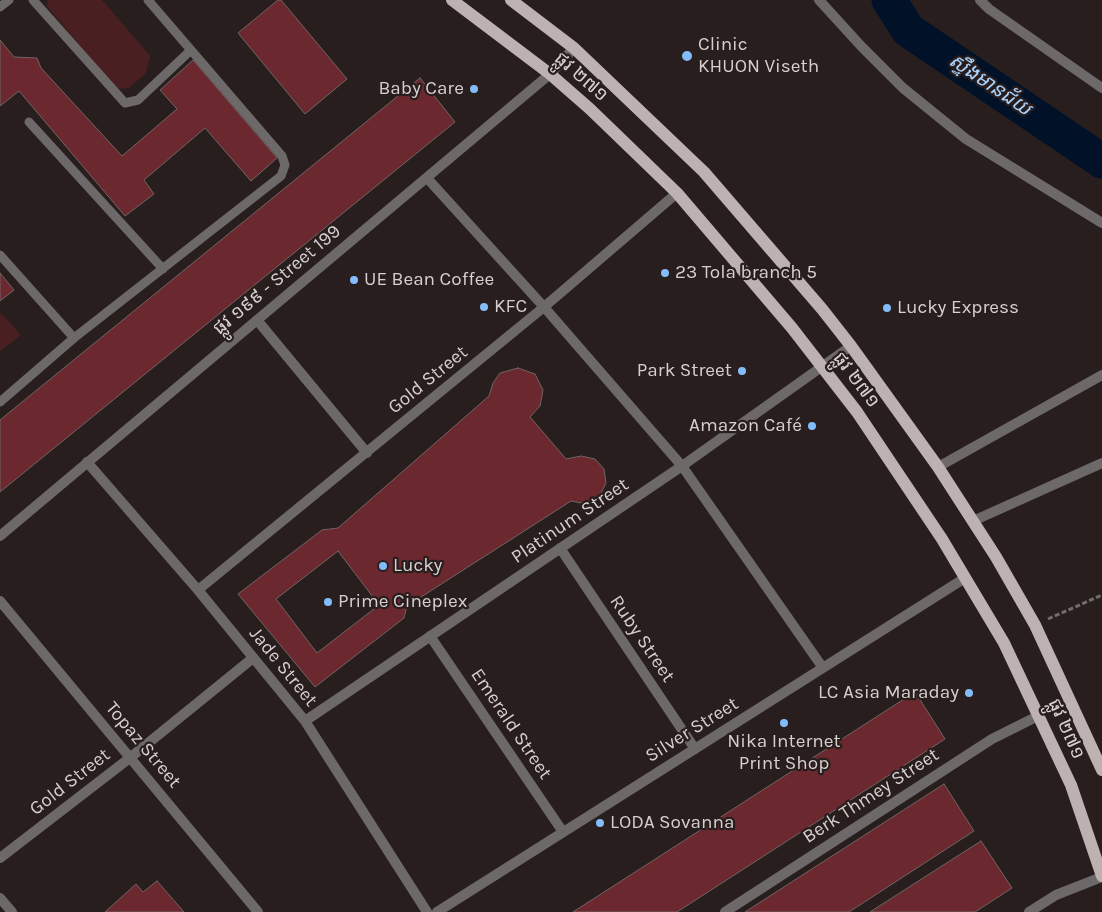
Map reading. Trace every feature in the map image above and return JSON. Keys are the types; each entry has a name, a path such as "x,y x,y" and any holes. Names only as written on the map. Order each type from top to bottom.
{"main road":[{"name":"ផ្លូវ ២៧១","path":"452,0 550,74 590,109 677,193 822,366 908,486 1004,643 1040,715 1071,786 1102,876"},
{"name":"ផ្លូវ ២៧១","path":"511,0 574,48 704,172 816,302 851,346 938,467 973,521 1035,625 1072,700 1102,770"}],"street":[{"path":"819,0 903,88 966,139 1102,223"},
{"path":"980,0 989,9 1102,88"},
{"name":"ផ្លូវ ១៩៩ - Street 199","path":"0,536 550,74 574,48"},
{"path":"427,178 544,307 682,466 823,668"},
{"name":"Gold Street","path":"198,590 544,307 677,193"},
{"path":"256,320 366,452"},
{"name":"Platinum Street","path":"305,721 682,466 851,346"},
{"path":"938,467 1102,374"},
{"name":"Jade Street","path":"87,462 198,590 305,721 427,912"},
{"path":"973,521 1102,464"},
{"name":"Ruby Street","path":"560,548 695,749"},
{"name":"Silver Street","path":"437,912 965,578"},
{"name":"Topaz Street","path":"0,601 258,912"},
{"name":"Emerald Street","path":"430,636 563,832"},
{"name":"Gold Street","path":"0,858 131,757 253,658"},
{"name":"Berk Thmey Street","path":"725,912 992,739 1040,715"},
{"path":"1029,912 1056,895 1102,876"},
{"path":"0,898 12,912"}],"lane":[{"path":"0,7 9,0"},
{"path":"33,0 124,103 138,100 191,50"},
{"path":"0,401 74,338 281,176 285,165 282,156 148,0"},
{"path":"29,122 163,268"},
{"path":"0,255 74,338"}],"path":[{"path":"1035,625 1102,594"}],"shaded area":[{"path":"48,0 102,0 150,56 146,73 129,88 116,89 47,6"},
{"path":"1,313 21,335 0,351 0,315"}],"building":[{"path":"278,0 281,0 347,79 305,114 238,33"},
{"path":"0,40 14,57 37,58 41,68 122,156 177,109 160,90 193,60 277,158 251,181 205,128 144,180 154,194 125,216 19,91 0,106"},
{"path":"420,78 455,122 0,492 0,420"},
{"path":"0,273 14,290 0,301"},
{"path":"518,368 535,374 543,390 540,406 530,417 566,459 581,456 595,459 604,469 606,483 599,497 586,504 571,501 407,606 404,618 315,687 238,594 322,530 338,528 489,396 493,383 500,373"},
{"name":"Prime Cineplex","path":"338,551 379,605 317,653 276,599"},
{"path":"915,692 945,739 677,912 573,912"},
{"path":"944,784 974,831 849,912 745,912"},
{"path":"981,841 1012,888 975,912 870,912"},
{"path":"157,881 184,912 105,912 136,884 143,892"}],"waterway":[{"name":"ស្ទឹងមានជ័យ","path":"889,0 908,30 1102,161"}],"place":[{"name":"Clinic KHUON Viseth","path":"687,56"},
{"name":"Baby Care","path":"474,89"},
{"name":"23 Tola branch 5","path":"665,273"},
{"name":"UE Bean Coffee","path":"354,280"},
{"name":"KFC","path":"484,307"},
{"name":"Lucky Express","path":"887,308"},
{"name":"Park Street","path":"742,371"},
{"name":"Amazon Café","path":"812,426"},
{"name":"Lucky","path":"383,566"},
{"name":"Prime Cineplex","path":"328,602"},
{"name":"LC Asia Maraday","path":"969,693"},
{"name":"Nika Internet Print Shop","path":"784,723"},
{"name":"LODA Sovanna","path":"600,823"}]}
